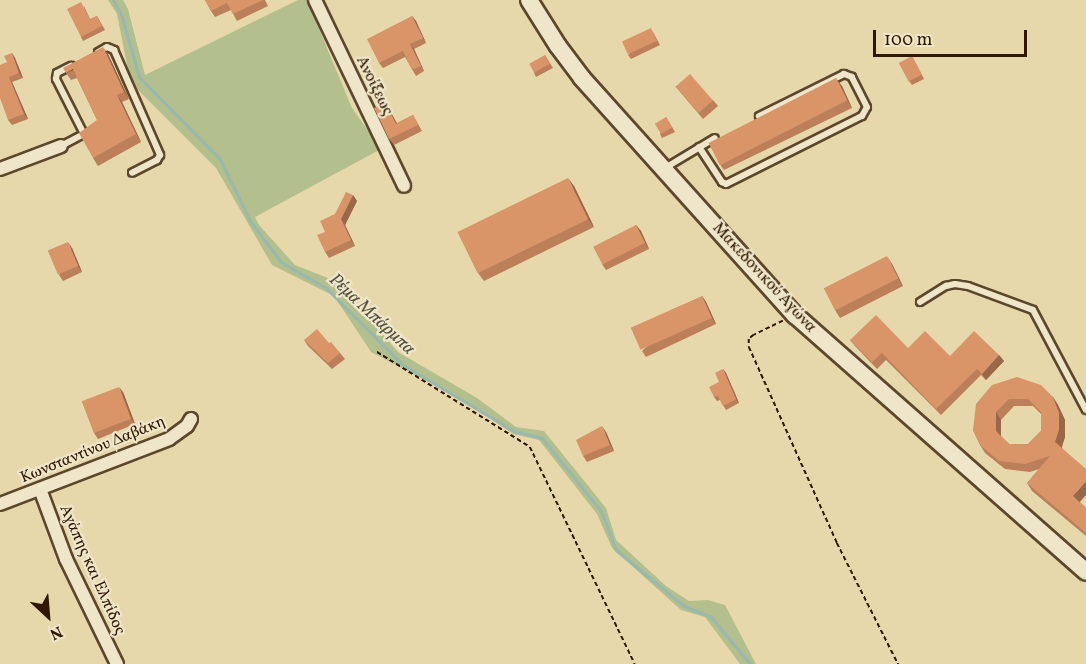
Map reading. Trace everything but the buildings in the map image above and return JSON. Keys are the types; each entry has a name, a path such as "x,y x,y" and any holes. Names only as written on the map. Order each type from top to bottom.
{"main road":[{"name":"Μακεδονικού Αγώνα","path":"529,0 582,78 795,315 1086,572"}],"street":[{"name":"Ανοίξεως","path":"315,0 404,186"},
{"path":"0,169 61,146"},
{"name":"Κωνσταντίνου Δαβάκη","path":"0,504 169,440 187,426 191,419"},
{"name":"Αγάπης και Ελπίδος","path":"40,489 66,559 117,664"}],"lane":[{"path":"87,57 107,47 114,50 158,147 160,155 158,160 132,173"},
{"path":"61,146 84,134 56,76 77,63"},
{"path":"699,147 722,182 726,184 862,116 867,107 852,77 844,74 752,120"},
{"path":"664,168 720,136"},
{"path":"920,302 946,286 955,284 968,286 1033,310 1086,410"}],"path":[{"path":"795,315 754,335 749,339 749,347 832,533 898,664"},
{"path":"376,352 530,447 635,664"}],"green space":[{"path":"108,0 123,0 128,9 145,75 298,0 307,0 352,108 381,149 255,217 259,225 295,265 338,282 398,352 477,398 516,427 544,431 606,508 616,540 666,586 689,601 708,600 725,605 756,664 740,664 705,617 681,610 612,548 597,514 539,440 513,434 463,400 371,352 334,296 272,265 216,168 138,90 128,70 117,14"}],"waterway":[{"name":"Ρέμα Μπάρμπα","path":"113,0 122,17 139,77 220,159 250,221 281,262 326,288 403,365 514,431 542,438 601,511 616,550 684,606 711,617 750,664"}]}
